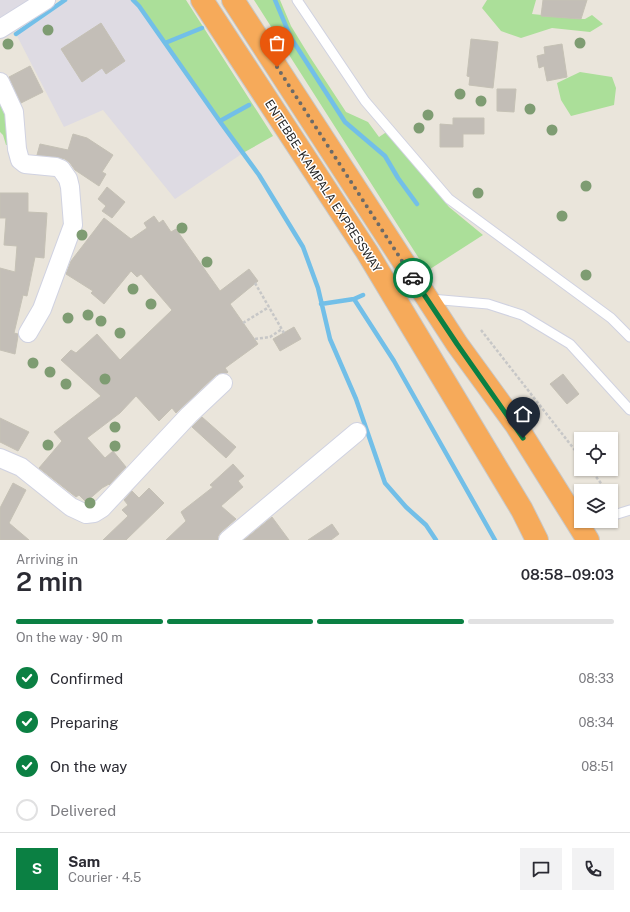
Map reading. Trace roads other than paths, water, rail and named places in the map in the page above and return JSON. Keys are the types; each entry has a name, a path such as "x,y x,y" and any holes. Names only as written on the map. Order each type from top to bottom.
{"highway":[{"path":"233,1 457,344 516,425 583,529"},
{"name":"ENTEBBE–KAMPALA EXPRESSWAY","path":"208,8 367,252 518,503 538,540"}],"street":[{"path":"0,29 46,0"},
{"path":"0,82 14,112 17,149 20,160 25,164 56,167 61,169 68,179 70,187 73,225 42,309 28,333"},
{"path":"0,458 20,467 71,508 86,514 94,513 102,508 189,415 223,383"},
{"path":"228,540 357,432"}],"lane":[{"path":"297,0 365,101 450,198 611,318 630,337"},
{"path":"428,299 488,304 522,315 570,344 630,410"},
{"path":"618,514 630,510"}],"waterway":[{"path":"16,34 65,0"},
{"path":"133,0 139,6 259,175 303,247 318,288 330,339 356,399 385,483 406,507 426,525 436,540"},
{"path":"275,0 291,38 345,122 385,156 398,178 417,204"},
{"path":"165,43 202,28"},
{"path":"220,121 249,105"},
{"path":"321,304 354,299 363,295"},
{"path":"354,299 394,361 495,540"}]}
